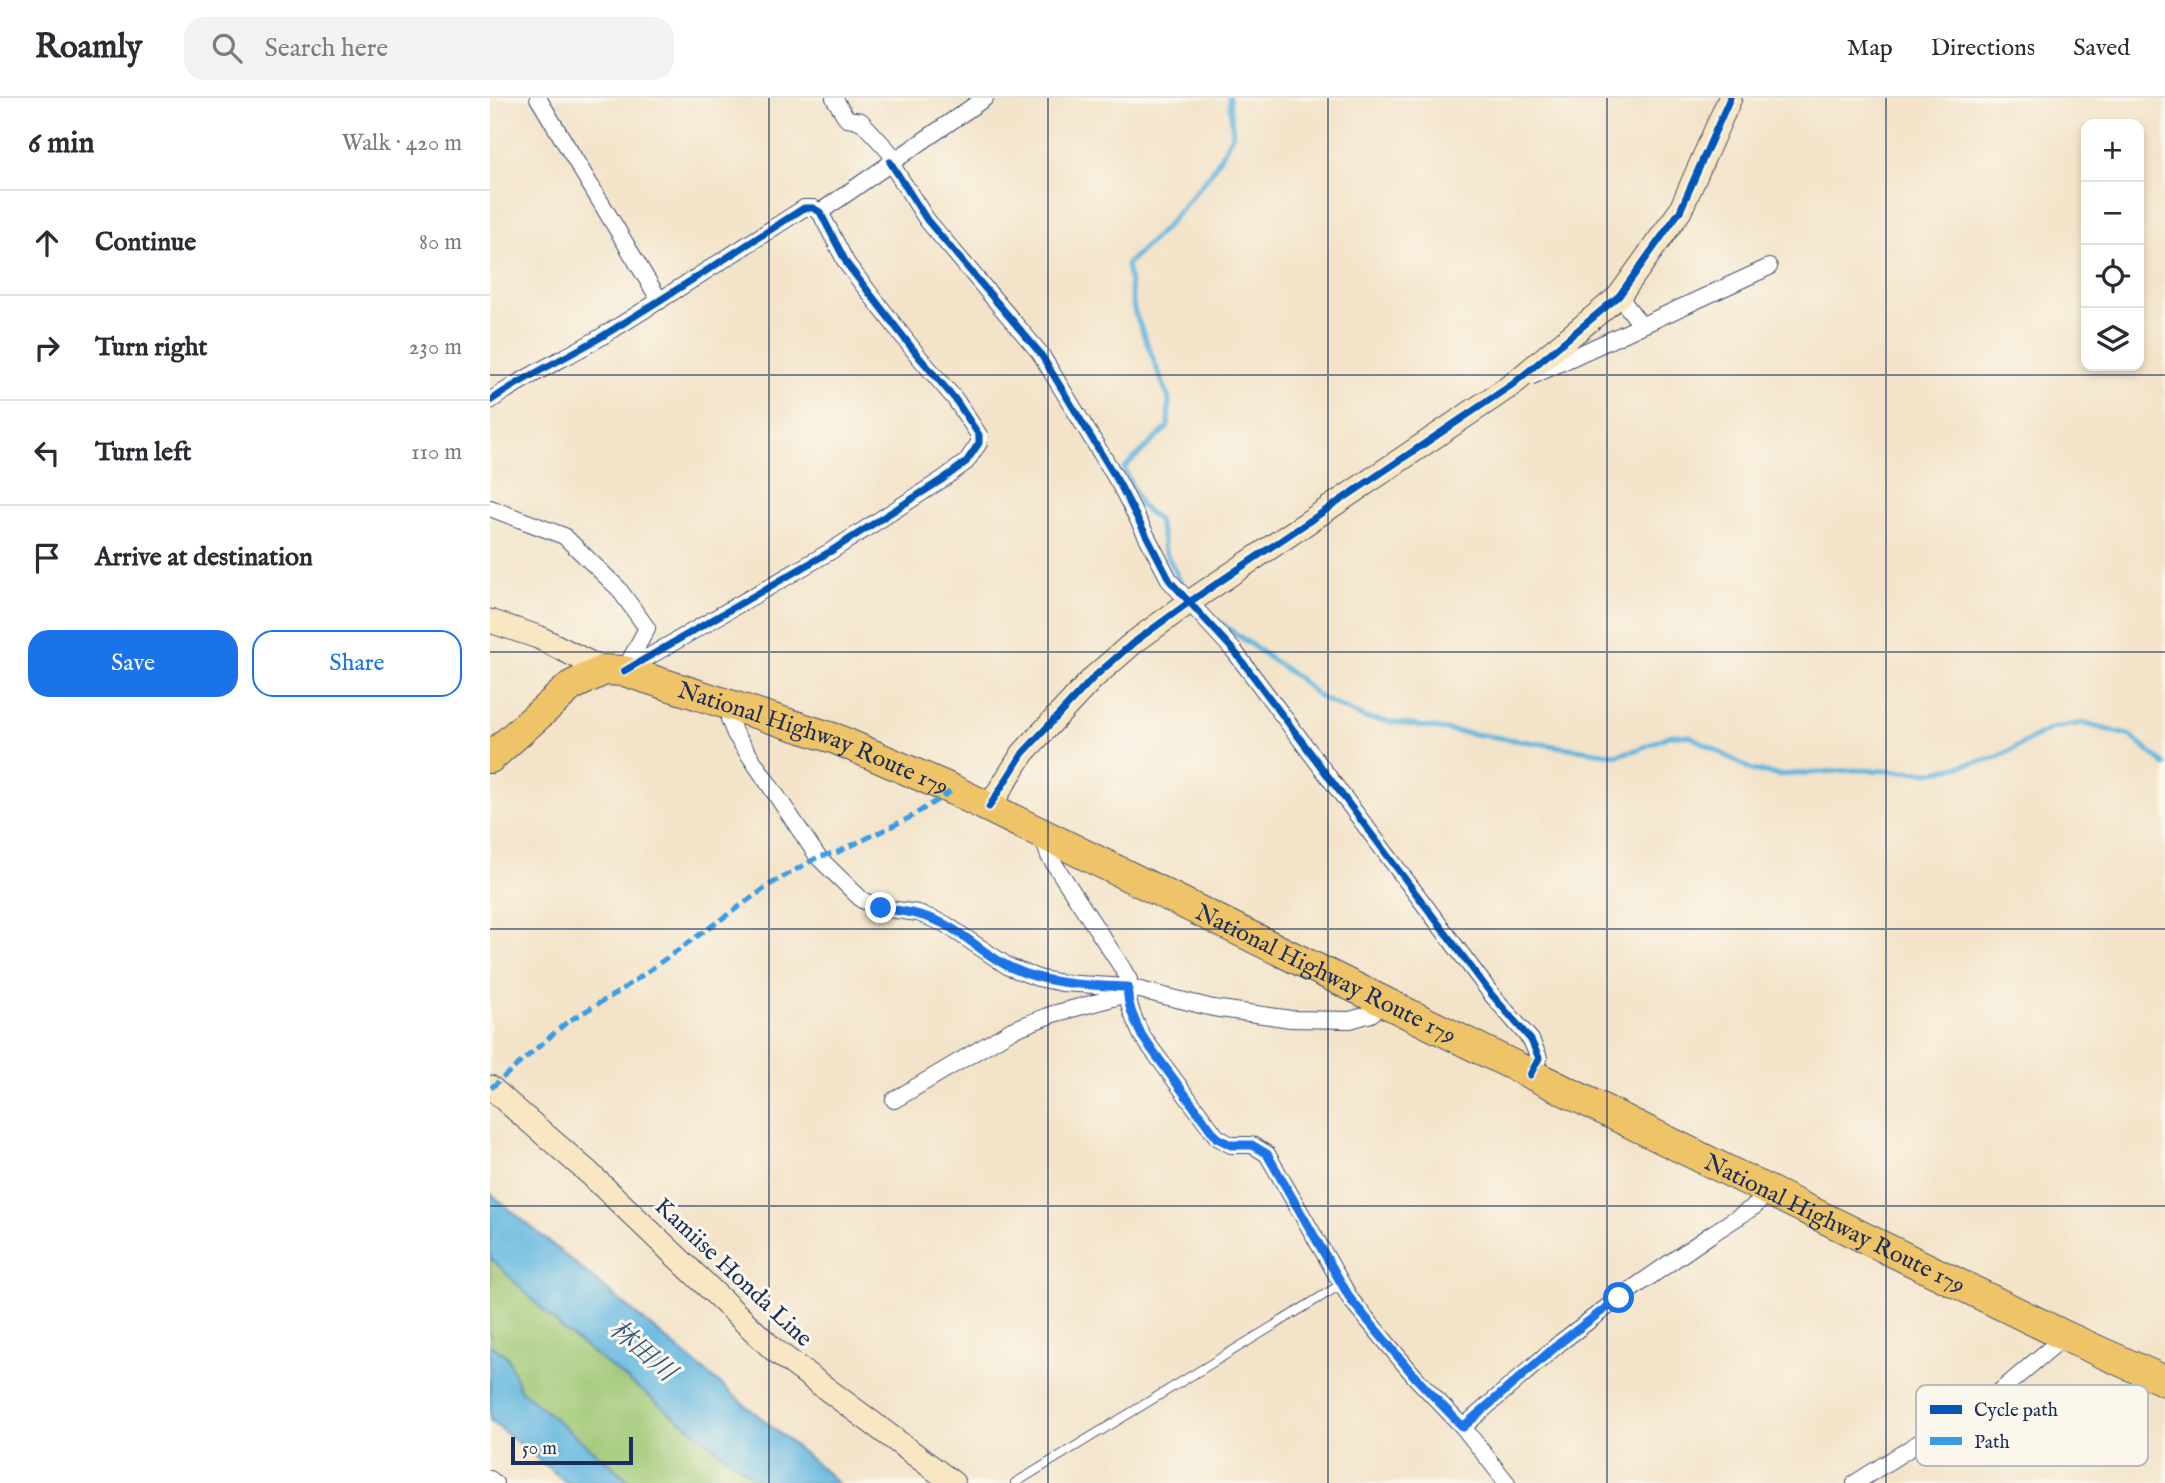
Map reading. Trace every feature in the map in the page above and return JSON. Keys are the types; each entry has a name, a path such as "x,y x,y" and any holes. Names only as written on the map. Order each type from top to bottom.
{"highway":[{"name":"National Highway Route 179","path":"614,670 729,703 836,739 989,807 1531,1075 2165,1381"},
{"path":"490,758 571,686 614,670"}],"street":[{"path":"538,98 660,301"},
{"path":"834,98 847,120 860,121 892,160 927,220 1040,353 1119,483 1170,581 1193,600 1235,652 1492,995 1531,1040 1539,1058 1531,1075"},
{"path":"820,212 985,98"},
{"path":"989,807 1023,753 1059,712 1133,643 1513,384 1619,296 1680,211 1730,98"},
{"path":"490,401 509,387 589,344 660,301 804,208 813,208 820,212 847,264 955,399 979,435 979,443 965,462 943,480 831,551 614,670"},
{"path":"1513,384 1769,267"},
{"path":"1619,296 1641,325"},
{"path":"490,508 564,536 618,588 648,628 614,670"},
{"path":"490,621 538,637 614,670"},
{"path":"729,703 729,719 735,734 818,856 862,900 881,908 918,913 945,924 1009,967 1062,984 1128,991 1213,1008 1292,1019 1350,1020 1371,1014 1385,1003"},
{"path":"1047,836 1045,845 1049,856 1129,980 1128,991 1133,1017 1142,1036 1217,1138 1231,1145 1252,1145 1267,1154 1351,1300 1416,1378 1463,1427 1507,1483"},
{"path":"894,1100 1012,1030 1053,1014 1128,991"},
{"name":"Kamiise Honda Line","path":"490,1087 589,1173 773,1349 953,1483"},
{"path":"1463,1427 1561,1342 1630,1290 1755,1206 1769,1191"},
{"path":"2007,1385 2065,1335"},
{"path":"1855,1483 1916,1444"},
{"path":"490,1479 495,1483"}],"lane":[{"path":"1015,1483 1342,1284"}],"green space":[{"path":"490,1257 563,1330 761,1483 632,1483 520,1390 507,1356 490,1345"}],"water":[{"name":"林田川","path":"490,1193 838,1483 761,1483 563,1330 490,1257"},
{"path":"490,1345 507,1356 520,1390 632,1483 567,1483 490,1420"}],"waterway":[{"path":"1180,581 1164,549 1157,519 1141,506 1124,468 1168,427 1169,399 1134,310 1127,264 1165,228 1212,172 1233,134 1229,98"},
{"path":"1215,619 1321,698 1365,718 1617,755 1671,735 1690,736 1752,770 1778,775 1854,770 1935,772 1998,757 2050,729 2082,723 2131,736 2165,765"}],"marked path":[{"path":"491,1088 567,1022 620,991 771,884 818,857 838,852 909,818 953,790"}],"cycle path":[{"path":"989,807 1023,753 1094,677 1133,643 1513,384 1619,296 1680,211 1730,98"},
{"path":"890,162 927,220 1040,353 1119,483 1170,581 1235,652 1492,995 1531,1040 1539,1058 1530,1075"},
{"path":"490,401 601,337 804,208 813,208 820,212 847,264 955,399 979,435 979,443 966,462 943,479 831,551 624,671"}],"route":[{"path":"881,908 918,913 945,924 1009,967 1038,978 1062,984 1128,987 1133,1017 1142,1036 1217,1138 1231,1145 1252,1145 1267,1154 1351,1300 1416,1378 1463,1427 1561,1342 1619,1298"}]}
